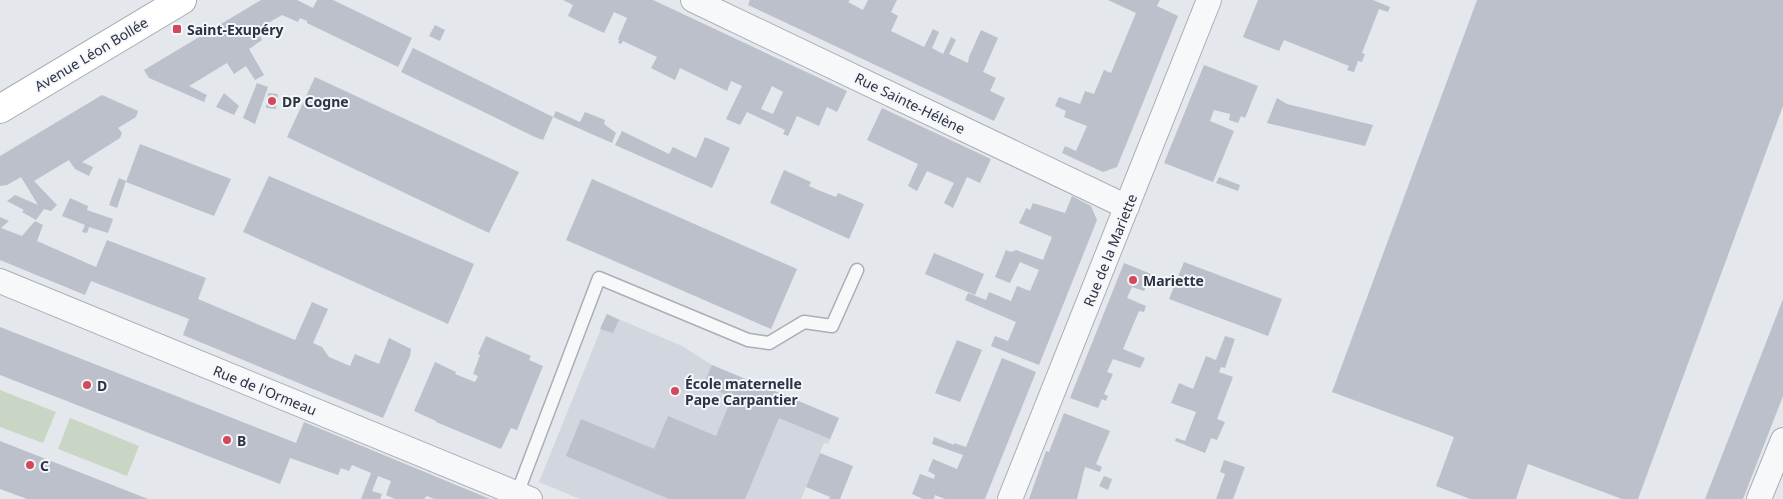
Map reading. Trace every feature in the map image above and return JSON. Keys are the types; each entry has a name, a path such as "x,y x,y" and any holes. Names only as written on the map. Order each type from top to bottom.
{"main road":[{"name":"Avenue Léon Bollée","path":"0,109 182,0"}],"street":[{"name":"Rue Sainte-Hélène","path":"693,0 1127,207"},
{"name":"Rue de la Mariette","path":"1010,499 1209,0"},
{"name":"Rue de l'Ormeau","path":"0,281 524,496"},
{"path":"1759,499 1783,440"}],"lane":[{"path":"524,496 599,278 748,340 769,343 804,322 832,326 857,270"}],"shaded area":[{"name":"École maternelle Pape Carpantier","path":"607,314 682,346 712,365 839,418 828,444 824,443 801,499 580,499 539,482"}],"green space":[{"path":"0,390 56,412 43,443 0,427"},
{"path":"70,418 139,446 127,476 58,449"}],"building":[{"path":"261,0 297,0 313,8 317,0 333,0 412,38 398,67 307,23 307,21 300,18 298,22 282,15 270,22 270,26 266,25 258,30 262,40 249,49 264,75 255,80 246,66 234,74 227,63 189,86 207,95 204,102 149,78 144,70"},
{"path":"563,0 653,0 847,91 837,112 827,107 819,126 797,116 788,136 783,134 785,130 747,112 740,125 726,119 742,86 731,81 727,91 680,68 675,80 651,68 657,57 623,41 621,44 618,43 627,18 614,12 604,33 568,16 573,5","holes":["772,86 783,92 773,114 761,109"]},
{"path":"750,0 850,0 848,2 863,10 868,0 897,0 891,12 898,16 891,31 924,47 933,29 939,32 932,48 943,54 951,37 956,40 949,54 968,63 981,30 998,38 983,72 996,78 990,91 1005,98 994,121 748,5"},
{"path":"1108,0 1160,0 1157,6 1178,16 1117,167 1103,172 1062,153 1065,146 1076,151 1087,126 1064,117 1066,111 1055,106 1059,97 1080,104 1085,91 1094,94 1104,70 1111,73 1136,13"},
{"path":"1258,0 1373,0 1390,7 1388,12 1379,9 1362,53 1365,54 1362,62 1358,61 1354,72 1347,70 1349,66 1284,40 1279,51 1243,37"},
{"path":"1477,0 1783,0 1783,106 1638,499 1622,499 1528,464 1516,499 1470,499 1436,486 1454,437 1332,392"},
{"path":"435,25 445,30 440,41 429,36"},
{"path":"413,48 553,117 543,140 401,72"},
{"path":"1204,65 1258,86 1245,118 1241,116 1238,123 1229,120 1230,114 1214,110 1210,121 1234,131 1213,182 1164,163"},
{"path":"315,77 519,172 489,233 287,137"},
{"path":"257,83 268,87 255,124 243,118"},
{"path":"224,93 239,106 234,115 216,107"},
{"name":"DP Cogne","path":"268,93 278,94 276,109 266,108"},
{"path":"102,95 138,111 136,117 118,128 122,133 120,138 82,162 93,167 89,176 75,169 69,160 34,181 57,205 51,211 44,209 36,220 22,212 24,210 7,201 15,195 38,205 21,177 7,185 0,186 0,156"},
{"path":"1277,98 1287,104 1373,125 1365,146 1267,123"},
{"path":"882,108 991,159 980,183 967,177 953,208 944,203 954,183 927,171 917,191 908,186 918,164 867,140"},
{"path":"556,111 580,122 585,112 605,120 604,124 616,133 612,143 553,117"},
{"path":"622,131 669,154 673,147 696,158 705,137 730,148 712,188 615,145"},
{"path":"140,144 231,179 214,216 126,182"},
{"path":"784,170 811,182 809,186 818,190 836,197 838,193 864,204 849,239 770,203"},
{"path":"269,176 474,264 448,324 243,232"},
{"path":"1219,177 1240,185 1238,191 1216,183"},
{"path":"119,178 126,181 117,208 109,205"},
{"path":"592,179 797,269 771,329 566,240"},
{"path":"1072,196 1091,206 1097,220 1039,365 991,346 995,336 1008,341 1016,322 965,300 968,293 986,300 989,292 1011,301 1017,286 1030,291 1039,270 1020,262 1010,283 995,277 1006,250 1011,252 1016,250 1043,260 1052,237 1019,223 1026,208 1030,210 1033,203 1065,213"},
{"path":"70,198 88,206 87,210 113,219 108,233 89,227 87,233 82,232 85,225 62,216"},
{"path":"0,217 9,221 1,228 22,236 35,221 43,225 37,241 96,267 107,240 206,278 198,299 295,340 312,302 328,309 313,343 322,347 329,357 350,366 355,354 379,364 389,338 411,349 410,356 383,418 183,335 189,319 91,281 85,295 0,260"},
{"path":"934,253 984,274 975,295 925,274"},
{"path":"1184,262 1282,299 1268,336 1169,299"},
{"path":"1124,263 1151,274 1144,291 1132,287 1127,298 1146,306 1144,312 1139,311 1123,349 1145,358 1140,368 1113,359 1107,372 1113,374 1104,394 1108,396 1106,401 1102,399 1098,408 1070,398"},
{"path":"1783,299 1783,396 1743,499 1705,499"},
{"path":"607,314 619,320 613,333 600,329"},
{"path":"0,327 296,443 304,422 490,499 434,499 427,496 424,499 395,499 386,495 391,481 378,476 372,491 382,494 380,499 361,499 371,473 352,465 349,471 341,468 338,475 290,458 280,484 0,375"},
{"path":"486,336 531,356 529,360 543,366 517,430 511,428 501,449 414,411 435,362 456,372 455,374 475,382 478,376 473,374 480,355 478,354"},
{"path":"1225,336 1235,339 1225,368 1221,367 1219,372 1233,377 1217,419 1225,422 1217,440 1211,438 1205,453 1175,441 1176,438 1185,441 1196,412 1171,403 1179,383 1193,389 1206,356 1216,360"},
{"path":"957,340 982,350 960,402 935,393"},
{"path":"1002,358 1036,372 985,499 945,499 935,495 934,499 923,499 912,494 920,474 934,479 935,475 928,471 933,459 957,469 963,455 932,444 934,437 954,445 954,443 966,447"},
{"path":"712,365 839,418 830,439 779,418 745,499 669,499 566,456 581,419 654,449 668,416 716,436 732,397 703,385"},
{"path":"1064,413 1110,431 1096,464 1102,467 1100,472 1085,467 1077,499 1029,499 1046,451 1049,452"},
{"name":"C","path":"0,441 148,499 27,499 0,489"},
{"path":"820,453 853,466 840,499 829,499 830,497 806,487"},
{"path":"1224,460 1245,467 1233,499 1216,499 1225,474 1220,472"},
{"path":"1104,476 1112,479 1108,490 1099,486"}],"place":[{"name":"Saint-Exupéry","path":"177,29"},
{"name":"DP Cogne","path":"272,101"},
{"name":"Mariette","path":"1133,280"},
{"name":"D","path":"87,385"},
{"name":"École maternelle Pape Carpantier","path":"675,391"},
{"name":"B","path":"227,440"},
{"name":"C","path":"30,465"}]}
